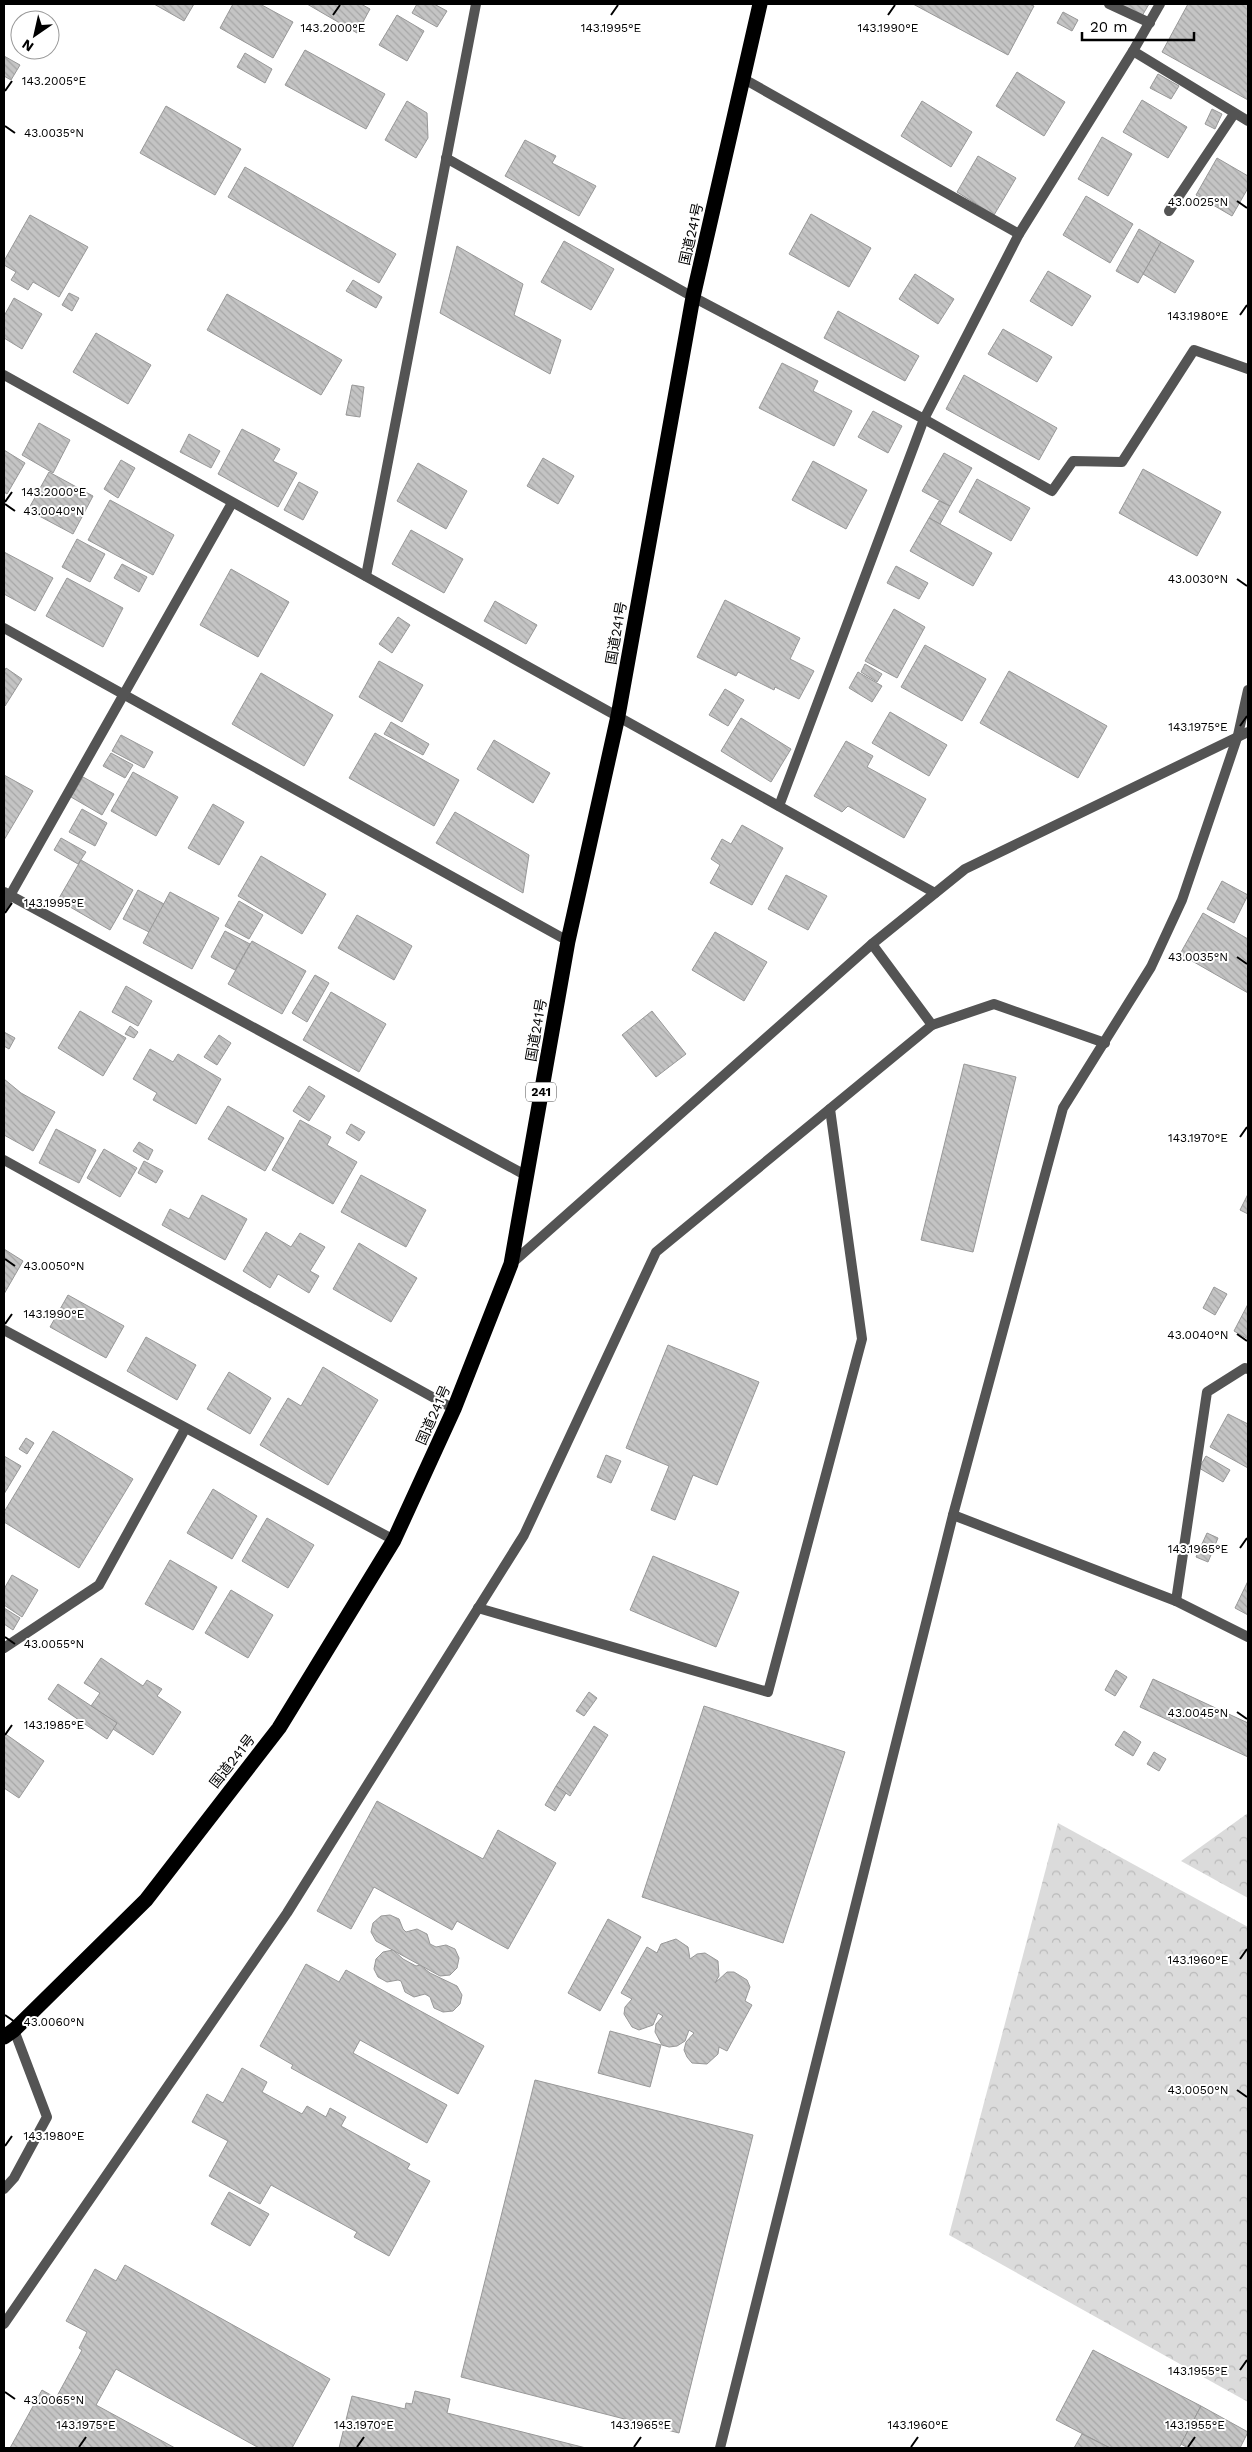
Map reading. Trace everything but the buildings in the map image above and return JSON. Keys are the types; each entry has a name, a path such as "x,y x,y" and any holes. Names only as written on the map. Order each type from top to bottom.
{"highway":[{"name":"国道241号","path":"9,2034 146,1900 279,1728 394,1540 454,1409 511,1264 568,941 618,716 693,297 760,4"}],"street":[{"path":"366,576 476,4"},
{"path":"1109,4 1150,23"},
{"path":"778,806 924,418 1019,234 1133,51 1160,4"},
{"path":"1133,51 1248,121"},
{"path":"744,78 1019,234"},
{"path":"1169,211 1234,114"},
{"path":"446,158 693,297 924,418 1052,491 1073,461 1122,462 1194,350 1248,369"},
{"path":"4,375 935,893"},
{"path":"4,906 7,894 124,695 232,503"},
{"path":"4,628 568,941"},
{"path":"720,2448 953,1516 1063,1108 1151,968 1182,900 1238,735 1248,690"},
{"path":"511,1264 872,944 965,869 1238,735 1248,732"},
{"path":"7,894 527,1176"},
{"path":"872,944 932,1025"},
{"path":"4,2324 287,1913 524,1535 656,1252 932,1025 994,1004 1105,1043"},
{"path":"478,1608 768,1692 862,1339 830,1109"},
{"path":"4,1160 454,1409"},
{"path":"4,1330 394,1540"},
{"path":"1176,1601 1207,1392 1246,1368 1248,1369"},
{"path":"4,1648 99,1585 185,1429"},
{"path":"953,1516 1176,1601 1248,1637"},
{"path":"4,2189 14,2178 47,2117 9,2034"}],"green space":[{"path":"1248,1813 1248,1898 1181,1861"},
{"path":"1058,1823 1248,1927 1248,2402 949,2235"}]}
